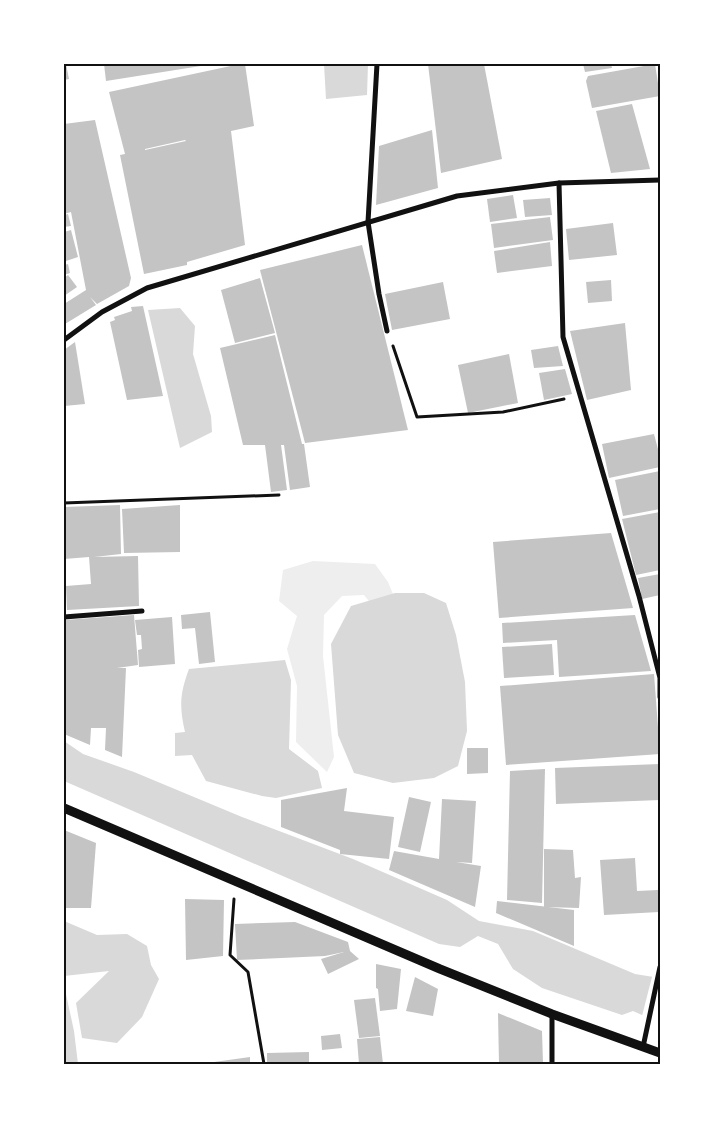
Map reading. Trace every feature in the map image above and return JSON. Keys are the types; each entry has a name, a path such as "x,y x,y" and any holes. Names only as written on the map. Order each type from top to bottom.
{"street":[{"path":"377,64 368,222 379,294 388,331"},
{"path":"64,340 102,312 147,288 457,196 559,183 660,180"},
{"path":"559,183 563,337 639,596 660,678 660,697"},
{"path":"64,617 142,611"},
{"path":"64,808 552,1014 660,1053"},
{"path":"643,1047 660,978 660,966"},
{"path":"552,1014 552,1064"}],"path":[{"path":"388,331 417,417 503,412 580,396"},
{"path":"64,503 279,496"},
{"path":"235,881 230,955 248,972 264,1064"}],"shaded area":[{"path":"324,64 368,64 367,95 326,99"},
{"path":"180,308 195,326 193,354 211,416 212,432 180,448 148,310"},
{"path":"313,561 375,564 388,582 395,599 373,606 364,595 342,596 324,615 323,656 334,757 327,772 296,742 297,686 287,649 297,616 279,601 283,570"},
{"path":"395,593 424,593 446,603 456,635 465,682 467,731 458,766 434,778 393,783 354,773 338,735 331,644 351,606"},
{"path":"285,660 291,680 289,749 318,771 322,788 276,798 262,796 206,781 192,755 175,756 175,733 185,732 181,700 189,669"},
{"path":"64,741 83,754 134,772 242,817 353,859 447,900 479,921 533,931 635,974 660,978 660,1023 633,1011 622,1015 542,988 513,969 498,944 478,936 460,947 439,944 64,781"},
{"path":"64,921 97,935 127,934 147,946 151,965 159,979 142,1017 117,1043 82,1038 76,1003 109,971 64,976"},
{"path":"64,985 74,1031 78,1064 64,1064"}],"pier":[{"path":"653,973 660,975 659,1024 642,1016"}],"building":[{"path":"64,64 66,64 69,79 64,80"},
{"path":"104,64 207,64 207,65 106,81"},
{"path":"245,64 254,126 231,131 245,245 187,262 187,265 144,274 120,155 125,154 109,92","holes":["185,140 186,141 145,150"]},
{"path":"428,64 484,64 502,159 441,173"},
{"path":"583,64 611,64 612,68 585,72"},
{"path":"655,64 660,96 592,108 586,81 588,76"},
{"path":"632,104 650,169 611,173 596,111"},
{"path":"95,120 131,278 129,286 97,304 90,297 96,305 65,324 64,304 86,290 71,212 64,214 64,124"},
{"path":"432,130 438,188 376,205 379,146"},
{"path":"513,195 517,218 490,222 487,199"},
{"path":"550,198 552,215 525,217 523,200"},
{"path":"68,214 71,226 64,227 64,215"},
{"path":"550,217 553,240 494,248 491,224"},
{"path":"613,223 617,255 569,260 566,229"},
{"path":"71,230 78,257 66,261 64,232"},
{"path":"550,242 552,266 497,273 494,251"},
{"path":"362,245 408,430 305,443 260,270"},
{"path":"68,264 70,273 64,275 64,265"},
{"path":"68,275 77,287 64,296 64,278"},
{"path":"260,278 275,333 235,343 221,290"},
{"path":"611,280 612,301 588,303 586,282"},
{"path":"443,282 450,319 392,330 385,294"},
{"path":"143,306 163,396 127,400 110,322 115,320 114,317 132,311 131,307"},
{"path":"625,323 631,390 587,400 570,331"},
{"path":"275,335 302,444 304,444 310,487 290,490 284,445 281,445 287,490 271,492 265,445 243,445 220,348"},
{"path":"75,342 85,404 64,406 64,350"},
{"path":"558,346 563,366 534,368 531,350"},
{"path":"509,354 518,403 468,413 458,365"},
{"path":"565,369 572,394 544,400 539,373"},
{"path":"654,434 660,457 660,467 609,478 602,444"},
{"path":"660,471 660,509 623,516 615,480"},
{"path":"120,505 121,554 94,557 138,556 139,606 67,610 66,586 91,584 89,557 64,559 64,507"},
{"path":"180,505 180,552 124,553 122,509"},
{"path":"660,512 660,570 636,575 622,519"},
{"path":"611,533 633,608 499,618 493,542"},
{"path":"660,574 660,595 642,599 638,578"},
{"path":"210,612 215,662 199,664 195,628 182,629 181,615"},
{"path":"134,615 138,665 117,668 126,668 122,757 105,750 106,728 91,728 90,745 64,734 64,620"},
{"path":"635,615 651,671 559,677 557,640 503,643 502,623"},
{"path":"172,617 175,664 139,667 138,650 142,649 141,635 137,635 135,620"},
{"path":"552,644 554,675 504,678 502,647"},
{"path":"654,674 660,754 506,765 500,686"},
{"path":"467,748 488,748 488,773 467,774"},
{"path":"660,764 660,800 556,804 555,768"},
{"path":"545,769 542,903 507,900 510,771"},
{"path":"347,788 344,811 394,817 389,859 340,854 340,850 281,827 281,800"},
{"path":"409,797 431,802 420,852 398,847"},
{"path":"442,799 476,801 472,863 456,862 481,866 475,907 389,870 394,851 439,859"},
{"path":"64,830 96,843 91,908 64,908"},
{"path":"544,849 573,850 575,878 581,877 579,908 544,907"},
{"path":"635,858 637,891 658,890 659,912 604,915 600,860"},
{"path":"185,899 224,900 223,956 186,960"},
{"path":"497,901 574,910 574,946 496,913"},
{"path":"295,922 348,942 350,951 359,959 328,974 321,959 344,952 325,956 237,960 235,924"},
{"path":"376,964 401,969 397,1009 380,1011 378,989 376,988"},
{"path":"415,977 438,989 433,1016 406,1011"},
{"path":"375,998 380,1036 359,1038 354,1000"},
{"path":"498,1013 542,1031 543,1064 499,1064"},
{"path":"340,1034 342,1048 322,1050 321,1036"},
{"path":"380,1037 383,1064 359,1064 357,1039"},
{"path":"309,1052 309,1064 267,1064 267,1053"},
{"path":"250,1057 250,1064 207,1064 207,1063"}]}
